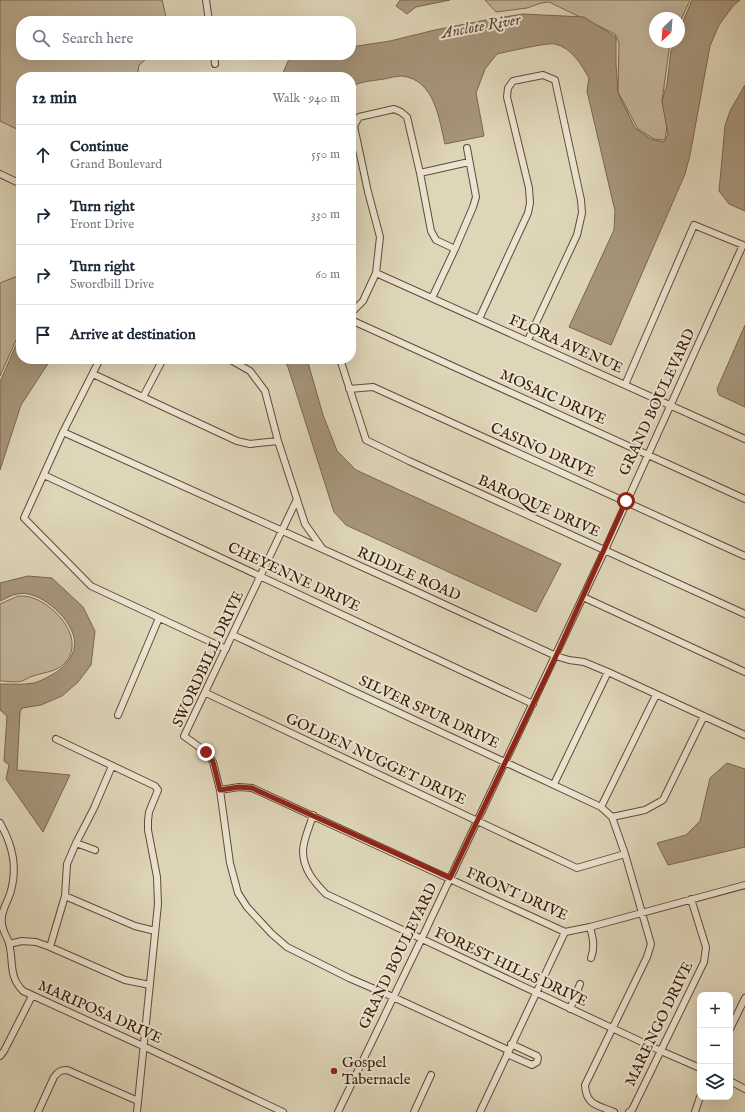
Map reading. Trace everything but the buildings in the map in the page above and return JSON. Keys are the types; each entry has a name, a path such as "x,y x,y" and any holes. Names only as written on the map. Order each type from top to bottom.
{"street":[{"path":"206,0 208,16"},
{"path":"215,60 215,64"},
{"path":"480,319 528,213 530,203 529,188 507,97 508,88 513,81 543,75 555,80 581,200 582,213 577,235 528,340"},
{"path":"356,122 359,117 394,109 407,117 431,231 436,240 455,249"},
{"path":"356,135 368,192 380,237 376,272 362,301 356,308"},
{"path":"432,298 455,249 476,197 467,148"},
{"path":"420,173 469,162"},
{"path":"0,174 16,182"},
{"name":"GRAND BOULEVARD","path":"338,1112 556,656 743,245 694,225 625,385"},
{"name":"FLORA AVENUE","path":"376,272 745,439"},
{"name":"MOSAIC DRIVE","path":"356,322 745,499"},
{"path":"98,364 63,432 24,518 91,586 226,649"},
{"path":"143,397 160,364"},
{"path":"238,364 250,371 264,391 278,441 305,524 323,549"},
{"name":"BAROQUE DRIVE","path":"342,364 366,440 745,614"},
{"path":"93,374 237,441 250,444 278,441"},
{"name":"CASINO DRIVE","path":"350,390 373,387 745,556"},
{"name":"RIDDLE ROAD","path":"63,432 556,656 584,662 608,672 745,735"},
{"name":"CHEYENNE DRIVE","path":"44,475 533,704"},
{"name":"SWORDBILL DRIVE","path":"220,790 213,762 206,752 184,736 206,693 281,530 297,499"},
{"path":"583,598 745,672"},
{"path":"118,715 159,618"},
{"name":"SILVER SPUR DRIVE","path":"232,635 554,784 601,807 612,817"},
{"path":"554,784 608,672"},
{"name":"GOLDEN NUGGET DRIVE","path":"206,693 577,868 625,854"},
{"path":"601,807 656,695"},
{"path":"614,1112 591,1102 586,1094 585,1084 647,957 651,944 625,854 612,817 645,810 663,800 704,716"},
{"path":"56,739 156,786 158,790 149,812 148,820 148,830 157,878 158,904 137,1112"},
{"path":"50,947 65,896 67,864 112,766"},
{"name":"FRONT DRIVE","path":"220,790 239,787 252,788 565,932 590,927 745,885"},
{"path":"220,790 230,863 238,892 247,907 272,934 287,947 349,978 393,997 532,1065 537,1062 537,1056 512,1044"},
{"name":"FOREST HILLS DRIVE","path":"313,815 303,851 305,865 314,882 326,894 421,940 697,1067"},
{"name":"MARIPOSA DRIVE","path":"0,824 12,849 14,864 13,879 2,914 2,923 9,944 16,984 23,992 143,1046 283,1112"},
{"path":"76,843 95,850"},
{"path":"65,896 135,926 155,931"},
{"name":"MARENGO DRIVE","path":"629,1112 632,1110 704,962 706,947 691,899"},
{"path":"590,927 594,942 591,958"},
{"path":"480,1112 565,932"},
{"path":"9,944 22,940 36,942 125,980 150,985"},
{"path":"570,1009 580,984"},
{"path":"0,1056 32,996"},
{"path":"730,1028 745,998"},
{"path":"38,1112 54,1077 60,1070 67,1070 138,1101"},
{"path":"414,1112 431,1075"},
{"path":"733,1082 745,1088"},
{"path":"695,1112 699,1100"}],"shaded area":[{"path":"0,0 162,0 166,16 16,16 16,60 145,60 139,65 138,72 16,72 16,129 0,121"},
{"path":"485,0 690,0 684,12 649,12 649,48 670,48 662,101 667,126 665,140 654,139 638,129 618,92 619,43 615,34 549,2 527,8 496,12"},
{"path":"16,277 16,340 0,376 0,283"},
{"path":"18,596 31,597 42,602 59,615 70,633 72,643 71,653 66,662 55,670 32,676 19,682 0,681 0,604"}],"water":[{"path":"400,0 450,0 416,7 407,14 396,6"},
{"name":"Anclote River","path":"692,0 740,0 733,6 719,25 710,46 690,155 685,174 611,345 569,327 614,230 615,211 587,91 589,78 579,62 571,53 561,46 555,44 545,44 497,54 485,69 476,93 484,136 445,144 434,102 422,85 413,79 397,76 356,85 356,72 283,72 289,60 356,60 356,46 390,41 491,19 523,14 584,17 616,37 618,93 635,128 651,139 664,142 668,134 662,101 667,84 672,48 685,48 685,17"},
{"path":"745,85 745,211 729,204 719,191 725,126 730,111"},
{"path":"745,325 745,407 719,395 717,389"},
{"path":"16,345 16,364 48,364 21,405 0,470 0,382"},
{"path":"286,364 308,364 323,415 337,451 356,470 561,564 536,612 346,525 334,512"},
{"path":"28,576 52,578 83,607 95,631 91,665 78,682 62,696 41,705 22,708 20,712 17,770 70,775 43,832 6,779 9,765 4,761 7,716 0,710 0,684 34,683 50,676 62,668 69,660 73,652 75,642 71,629 66,621 52,606 43,600 34,596 17,594 0,601 0,583"},
{"path":"727,763 745,769 745,847 668,865 657,843 686,835 700,821 710,778"}],"place":[{"name":"Gospel Tabernacle","path":"334,1071"}],"route":[{"path":"206,752 213,762 220,790 239,787 252,788 450,878 504,762 556,656 626,501"}]}
